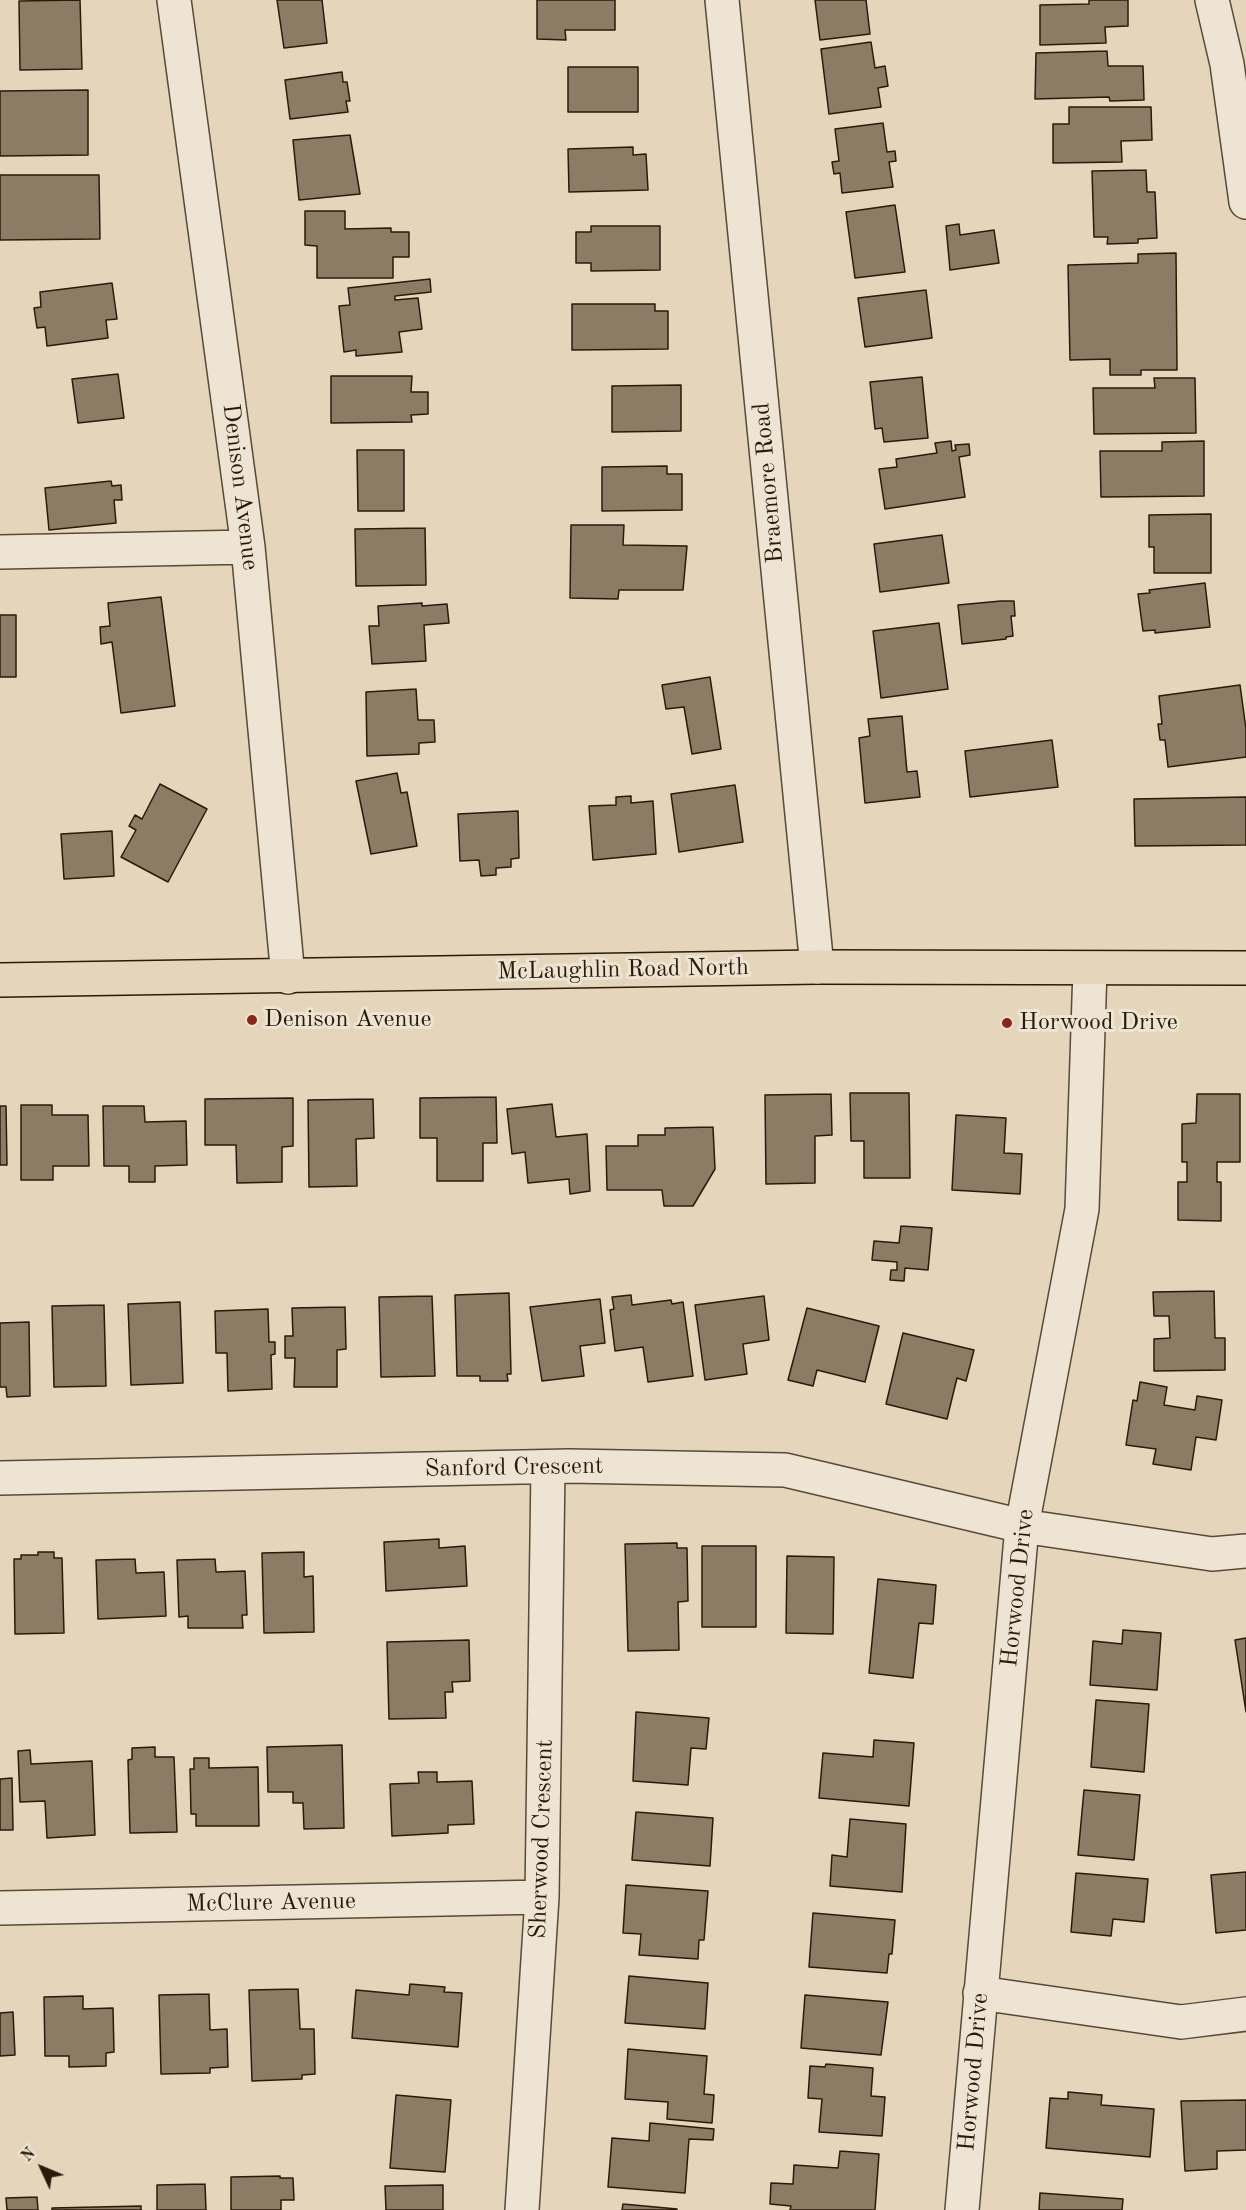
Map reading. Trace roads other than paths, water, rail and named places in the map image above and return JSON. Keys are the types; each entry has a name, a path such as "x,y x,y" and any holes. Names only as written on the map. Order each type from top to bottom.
{"main road":[{"name":"McLaughlin Road North","path":"0,980 817,967 1246,968"}],"street":[{"name":"Denison Avenue","path":"174,0 248,547 288,977"},
{"name":"Braemore Road","path":"722,0 817,967"},
{"path":"1212,0 1227,64 1246,202"},
{"path":"0,552 248,547"},
{"name":"Horwood Drive","path":"962,2210 1022,1526 1082,1209 1090,969"},
{"name":"Sanford Crescent","path":"0,1478 548,1467 785,1470 1022,1526 1212,1554 1246,1551"},
{"name":"Sherwood Crescent","path":"522,2210 543,1898 548,1467"},
{"name":"McClure Avenue","path":"0,1908 543,1898"},
{"path":"980,1993 1181,2022 1246,2014"}],"place":[{"name":"Denison Avenue","path":"252,1020"},
{"name":"Horwood Drive","path":"1007,1023"}]}
